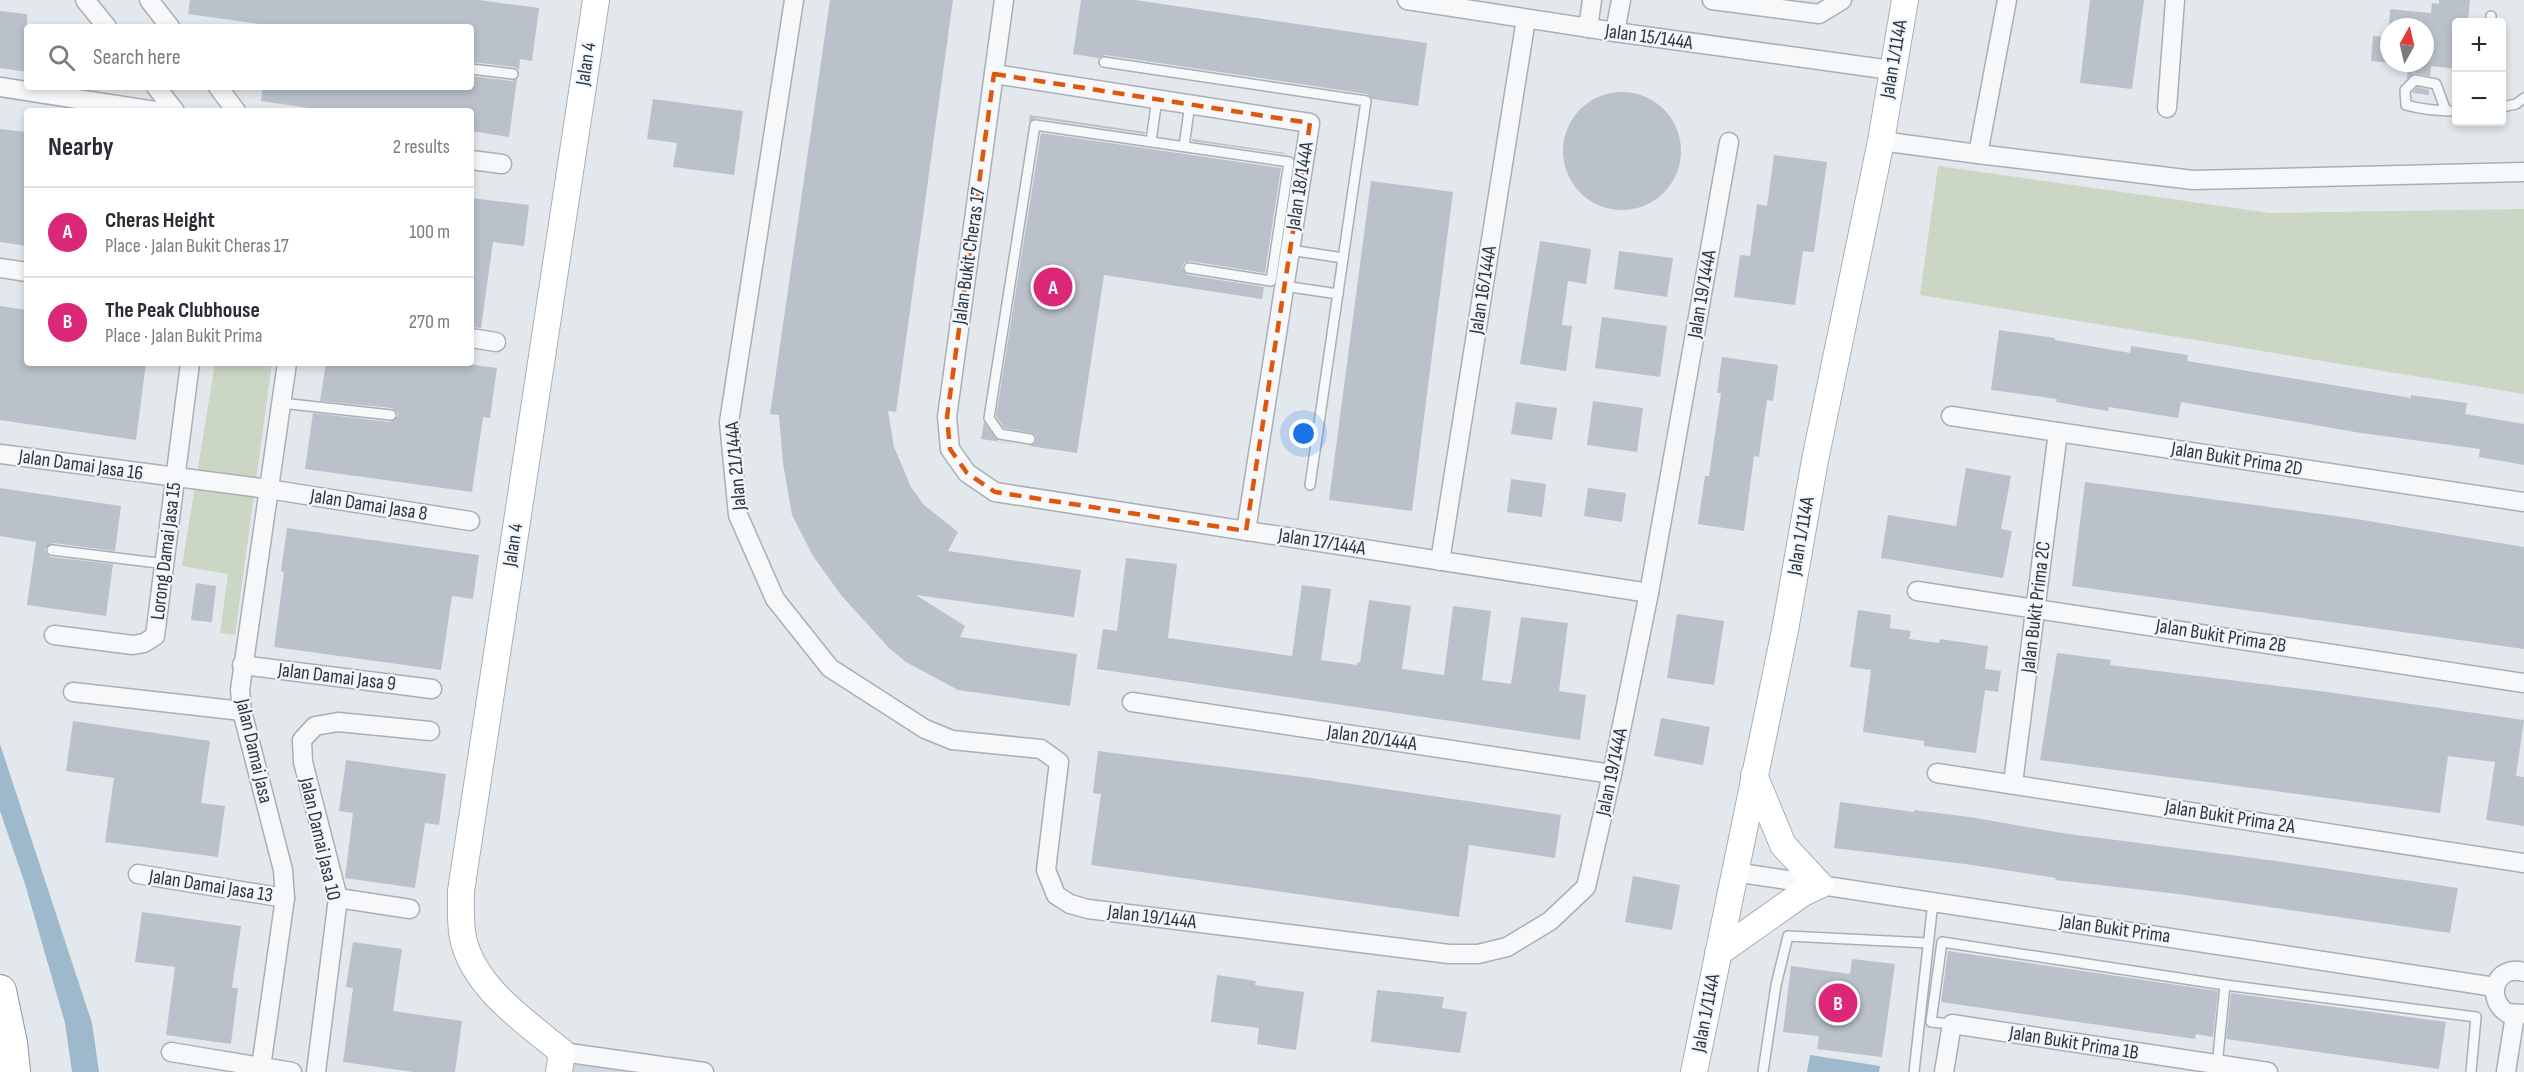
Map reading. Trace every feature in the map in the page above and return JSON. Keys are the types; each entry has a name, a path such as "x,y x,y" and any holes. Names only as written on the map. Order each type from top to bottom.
{"highway":[{"path":"0,991 12,1043 14,1072"}],"street":[{"path":"85,0 105,24"},
{"path":"149,0 168,24"},
{"name":"Jalan 4","path":"561,1062 480,977 463,938 460,891 596,0"},
{"name":"Jalan 21/144A","path":"794,0 729,422 738,515 775,599 830,668 938,736 952,740 1041,749 1051,754"},
{"name":"Jalan Bukit Cheras 17","path":"995,492 967,473 950,449 947,417 1004,0"},
{"name":"Jalan 15/144A","path":"1407,0 1615,32 1892,70"},
{"path":"1588,28 1592,0"},
{"path":"1615,32 1621,0"},
{"path":"1712,0 1819,14 1842,0"},
{"name":"Jalan 1/114A","path":"1694,1072 1881,141 1905,0"},
{"path":"1978,154 2007,0"},
{"path":"2167,108 2175,0"},
{"name":"Jalan 16/144A","path":"1440,561 1526,18"},
{"name":"Jalan 18/144A","path":"994,74 1310,123 1246,531"},
{"path":"0,87 136,108"},
{"path":"158,90 173,108"},
{"path":"220,90 235,108"},
{"path":"1881,141 2193,180 2524,172"},
{"name":"Jalan 19/144A","path":"1051,754 1059,762 1046,870 1056,895 1070,904 1088,909 1449,954 1478,954 1506,947 1550,921 1586,887 1612,774 1649,593 1729,142"},
{"path":"474,160 502,164"},
{"path":"0,268 24,272"},
{"path":"474,338 496,342"},
{"name":"Lorong Damai Jasa 15","path":"54,635 133,645 144,643 155,636 190,366"},
{"name":"Jalan Damai Jasa","path":"261,1067 285,898 283,870 242,711 240,690 287,366"},
{"name":"Jalan Bukit Prima 2D","path":"1951,416 2524,502"},
{"name":"Jalan Bukit Prima 2C","path":"2013,783 2058,432"},
{"name":"Jalan Damai Jasa 16","path":"0,454 268,489"},
{"name":"Jalan Damai Jasa 8","path":"268,489 470,521"},
{"name":"Jalan 17/144A","path":"995,492 1649,593"},
{"name":"Jalan Bukit Prima 2B","path":"1917,591 2524,683"},
{"name":"Jalan Damai Jasa 9","path":"242,665 432,688"},
{"path":"73,692 242,711"},
{"name":"Jalan 20/144A","path":"1132,702 1612,774"},
{"name":"Jalan Damai Jasa 10","path":"316,1072 338,898 303,762 302,741 315,726 338,722 430,731"},
{"name":"Jalan Bukit Prima 2A","path":"1936,773 2524,863"},
{"path":"1718,953 1803,893 1820,885 1783,845 1754,775"},
{"name":"Jalan Bukit Prima","path":"1734,873 2495,987"},
{"name":"Jalan Damai Jasa 13","path":"138,874 285,898"},
{"path":"338,898 410,909"},
{"path":"2506,1072 2519,1014 2508,1013 2496,1002 2495,987 2504,974 2511,971 2524,972"},
{"path":"1944,1072 1952,1024"},
{"name":"Jalan Bukit Prima 1B","path":"1952,1024 2216,1068 2268,1072"},
{"path":"171,1052 292,1072"},
{"path":"561,1062 704,1072"}],"lane":[{"path":"1104,62 1366,101 1310,484"},
{"path":"474,69 513,74"},
{"path":"2446,111 2436,84 2415,80 2405,90 2406,105 2424,110 2446,111 2452,111"},
{"path":"2506,106 2516,104 2524,98"},
{"path":"1151,141 1157,99"},
{"path":"1184,146 1190,104"},
{"path":"1030,439 1000,434 989,418 1035,125 1289,162 1271,281 1189,268"},
{"path":"1290,250 1343,258"},
{"path":"1284,286 1338,294"},
{"path":"281,403 391,415"},
{"path":"52,550 166,564"},
{"path":"1914,1072 1933,902"},
{"path":"1763,1072 1776,985 1788,936 1928,943"},
{"path":"1952,1024 1931,1022 1942,942 2225,985 2476,1017 2471,1072"},
{"path":"2216,1068 2225,985"}],"highlighted area":[{"path":"994,74 1310,123 1246,531 995,492 967,473 950,449 947,417"}],"shaded area":[{"path":"571,1059 666,1072 569,1072"}],"green space":[{"path":"1938,166 2270,213 2524,209 2524,394 1920,295"},
{"path":"215,366 272,366 235,635 220,633 228,574 182,566"}],"water":[{"path":"0,744 92,1023 99,1072 72,1072 65,1023 25,884 0,811"},
{"path":"1810,1055 1880,1066 1879,1072 1807,1072"}],"building":[{"path":"190,0 479,0 539,8 532,61 520,59 519,70 514,67 474,62 474,24 259,24 188,14"},
{"path":"830,0 953,0 896,412 888,411 894,447 911,487 924,505 958,532 948,551 1081,570 1074,617 916,595 965,626 960,637 1077,654 1070,706 958,690 906,662 889,648 841,595 813,556 792,515 783,463 779,415 770,414"},
{"path":"1081,0 1135,0 1427,43 1418,106 1372,99 1367,94 1105,55 1098,58 1073,54"},
{"path":"2090,0 2144,0 2132,89 2080,83"},
{"path":"2439,0 2470,0 2468,18 2452,18 2452,68 2434,66 2434,18 2390,18 2390,9 2431,13 2432,3 2439,4"},
{"path":"0,11 27,14 27,24 24,24 24,72 0,68"},
{"path":"2373,36 2380,36 2380,62 2371,61"},
{"path":"2407,72 2430,72 2430,76 2414,73 2407,79"},
{"path":"474,76 512,81 517,79 509,137 474,131 474,108 309,108 261,101 263,90 474,90"},
{"path":"2417,87 2429,90 2429,95 2412,93"},
{"path":"1622,92 1655,102 1671,118 1681,151 1671,184 1655,200 1622,210 1589,200 1573,184 1563,151 1573,118 1589,102"},
{"path":"653,99 743,111 734,175 673,167 677,143 647,139"},
{"path":"1030,115 1145,132 1145,134 1036,118 1029,122"},
{"path":"0,129 24,132 24,246 0,242"},
{"path":"1041,133 1281,168 1265,273 1190,261 1184,263 1182,268 1188,275 1264,287 1262,299 1104,275 1077,453 1029,446 1036,441 1036,436 1032,433 1004,428 996,416"},
{"path":"1192,139 1285,153 1192,141"},
{"path":"1774,155 1827,162 1814,252 1803,251 1795,305 1734,297 1740,255 1750,256 1757,204 1767,206"},
{"path":"1371,181 1453,192 1412,511 1329,500"},
{"path":"474,198 529,205 524,246 493,242 481,328 474,327"},
{"path":"1540,241 1591,249 1586,284 1568,281 1562,325 1572,326 1566,371 1520,364"},
{"path":"1619,251 1673,258 1667,297 1614,289"},
{"path":"0,306 24,310 24,366 146,366 136,440 0,420"},
{"path":"1602,317 1667,326 1660,377 1595,368"},
{"path":"1999,330 2055,338 2055,340 2130,353 2131,346 2188,355 2187,361 2411,398 2411,395 2467,403 2465,414 2524,424 2524,465 2479,457 2480,449 2361,433 2181,402 2178,418 2109,407 2108,411 2056,402 2057,399 1991,390"},
{"path":"1722,357 1778,365 1773,401 1767,400 1759,457 1754,456 1744,531 1698,524 1705,476 1709,476 1721,393 1717,393"},
{"path":"474,365 497,368 490,418 483,417 472,492 305,469 313,413 390,422 398,416 392,408 320,401 326,366"},
{"path":"1593,401 1643,408 1637,452 1587,445"},
{"path":"1516,402 1557,408 1552,440 1511,434"},
{"path":"984,422 998,441 1029,446 981,439"},
{"path":"1966,468 2011,476 2001,529 2012,531 2003,578 1881,558 1888,515 1956,526"},
{"path":"1511,479 1546,484 1542,517 1507,512"},
{"path":"2085,482 2357,519 2524,547 2524,649 2072,586"},
{"path":"0,488 121,506 115,551 53,543 45,549 51,557 113,564 106,616 27,605 36,542 0,536"},
{"path":"1588,488 1626,493 1622,522 1584,516"},
{"path":"287,528 479,555 473,599 452,596 441,670 274,647"},
{"path":"1126,558 1177,564 1168,638 1292,656 1302,585 1331,589 1321,660 1357,665 1357,662 1360,663 1369,600 1411,606 1402,669 1444,675 1453,606 1491,611 1482,680 1511,684 1521,617 1568,623 1559,691 1586,695 1580,740 1097,669 1103,629 1117,631"},
{"path":"196,583 216,586 212,622 191,620"},
{"path":"1858,610 1891,615 1890,628 1911,631 1909,639 1939,643 1940,639 1988,646 1985,669 2001,671 1998,692 1985,690 1976,753 1924,746 1924,741 1863,732 1871,670 1850,667"},
{"path":"1677,614 1724,621 1714,685 1667,678"},
{"path":"2057,653 2111,660 2110,665 2327,692 2524,720 2516,776 2524,777 2524,826 2486,820 2495,762 2448,756 2440,813 2040,760"},
{"path":"1661,718 1710,727 1703,765 1654,756"},
{"path":"73,721 210,741 201,803 225,806 218,857 105,842 114,778 66,771"},
{"path":"1098,751 1311,778 1561,815 1555,858 1469,845 1459,917 1091,865 1101,794 1093,793"},
{"path":"346,760 446,774 439,825 425,823 415,888 345,878 353,813 339,811"},
{"path":"1840,802 1970,817 2062,833 2458,888 2450,933 2178,894 2055,880 2056,878 1965,864 1834,848"},
{"path":"1633,876 1680,885 1672,930 1625,922"},
{"path":"142,912 241,926 232,988 238,988 231,1044 166,1035 175,967 135,962"},
{"path":"353,942 402,949 393,1011 462,1021 455,1072 413,1072 343,1062 353,988 346,987"},
{"path":"1948,951 2218,991 2213,1037 2196,1034 2195,1039 1941,1002"},
{"path":"1852,959 1895,964 1882,1057 1817,1049 1819,1036 1783,1032 1791,966 1850,974"},
{"path":"1217,975 1256,981 1255,985 1304,992 1296,1050 1257,1044 1259,1028 1211,1022"},
{"path":"1377,990 1444,997 1442,1008 1467,1012 1460,1053 1371,1042"},
{"path":"2231,993 2446,1022 2439,1069 2226,1039"}],"place":[{"name":"Cheras Height","path":"1053,287"},
{"name":"The Peak Clubhouse","path":"1838,1003"}]}
